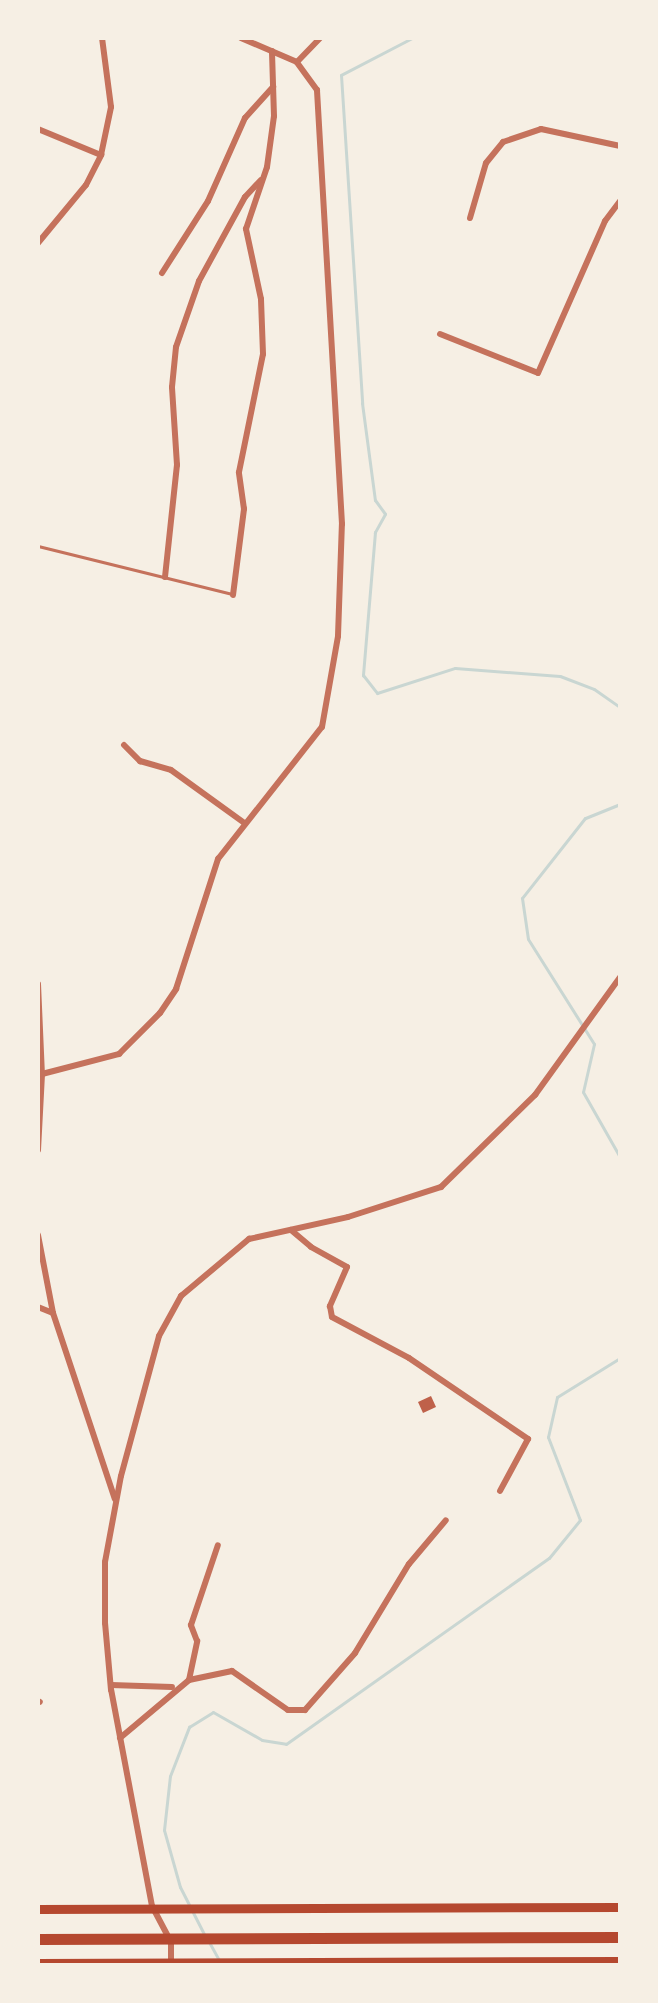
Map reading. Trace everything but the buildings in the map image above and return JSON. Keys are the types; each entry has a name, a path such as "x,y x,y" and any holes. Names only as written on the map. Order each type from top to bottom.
{"highway":[{"path":"38,1939 156,1936 620,1937"},
{"path":"38,1964 620,1962"}],"main road":[{"path":"38,1909 154,1906 620,1907"}],"street":[{"path":"38,243 86,185 101,155 111,107 102,38"},
{"path":"42,1074 119,1054 160,1013 176,989 218,859 243,822 322,727 338,636 342,505 317,90 297,62 241,38"},
{"path":"297,62 320,38"},
{"path":"233,595 244,509 239,472 263,354 261,299 246,229 264,177 273,87 272,51"},
{"path":"162,273 208,201 245,118 273,87"},
{"path":"38,129 101,155"},
{"path":"470,218 486,163 503,142 541,129 620,146"},
{"path":"165,577 177,465 172,387 178,338 199,281 245,197 264,177"},
{"path":"440,334 538,373 605,221 620,201"},
{"path":"124,745 140,761 171,770 243,822"},
{"path":"171,1965 171,1942 154,1906 111,1685 105,1562 116,1503 159,1336 181,1296 249,1239 441,1187 535,1095 620,977"},
{"path":"38,984 42,1074 38,1150"},
{"path":"291,1230 311,1247 347,1267 330,1306 336,1320 409,1358 528,1439 500,1491"},
{"path":"38,1235 53,1313 116,1503"},
{"path":"38,1307 53,1313"},
{"path":"120,1738 189,1680 232,1671 288,1710 305,1710 355,1653 409,1564 446,1520"},
{"path":"189,1680 197,1641 191,1625 218,1545"},
{"path":"111,1685 172,1687"}],"lane":[{"path":"38,546 233,595"}],"waterway":[{"path":"412,38 341,75 362,403 375,500 385,514 375,532 363,675 377,693 455,668 560,676 594,689 620,707"},
{"path":"620,804 585,818 522,898 528,939 594,1044 583,1092 620,1157"},
{"path":"205,1936 180,1887 164,1830 170,1776 189,1727 213,1712 262,1740 286,1744 549,1558 580,1520 548,1437 557,1397 620,1358"},
{"path":"209,1942 219,1960"}]}
